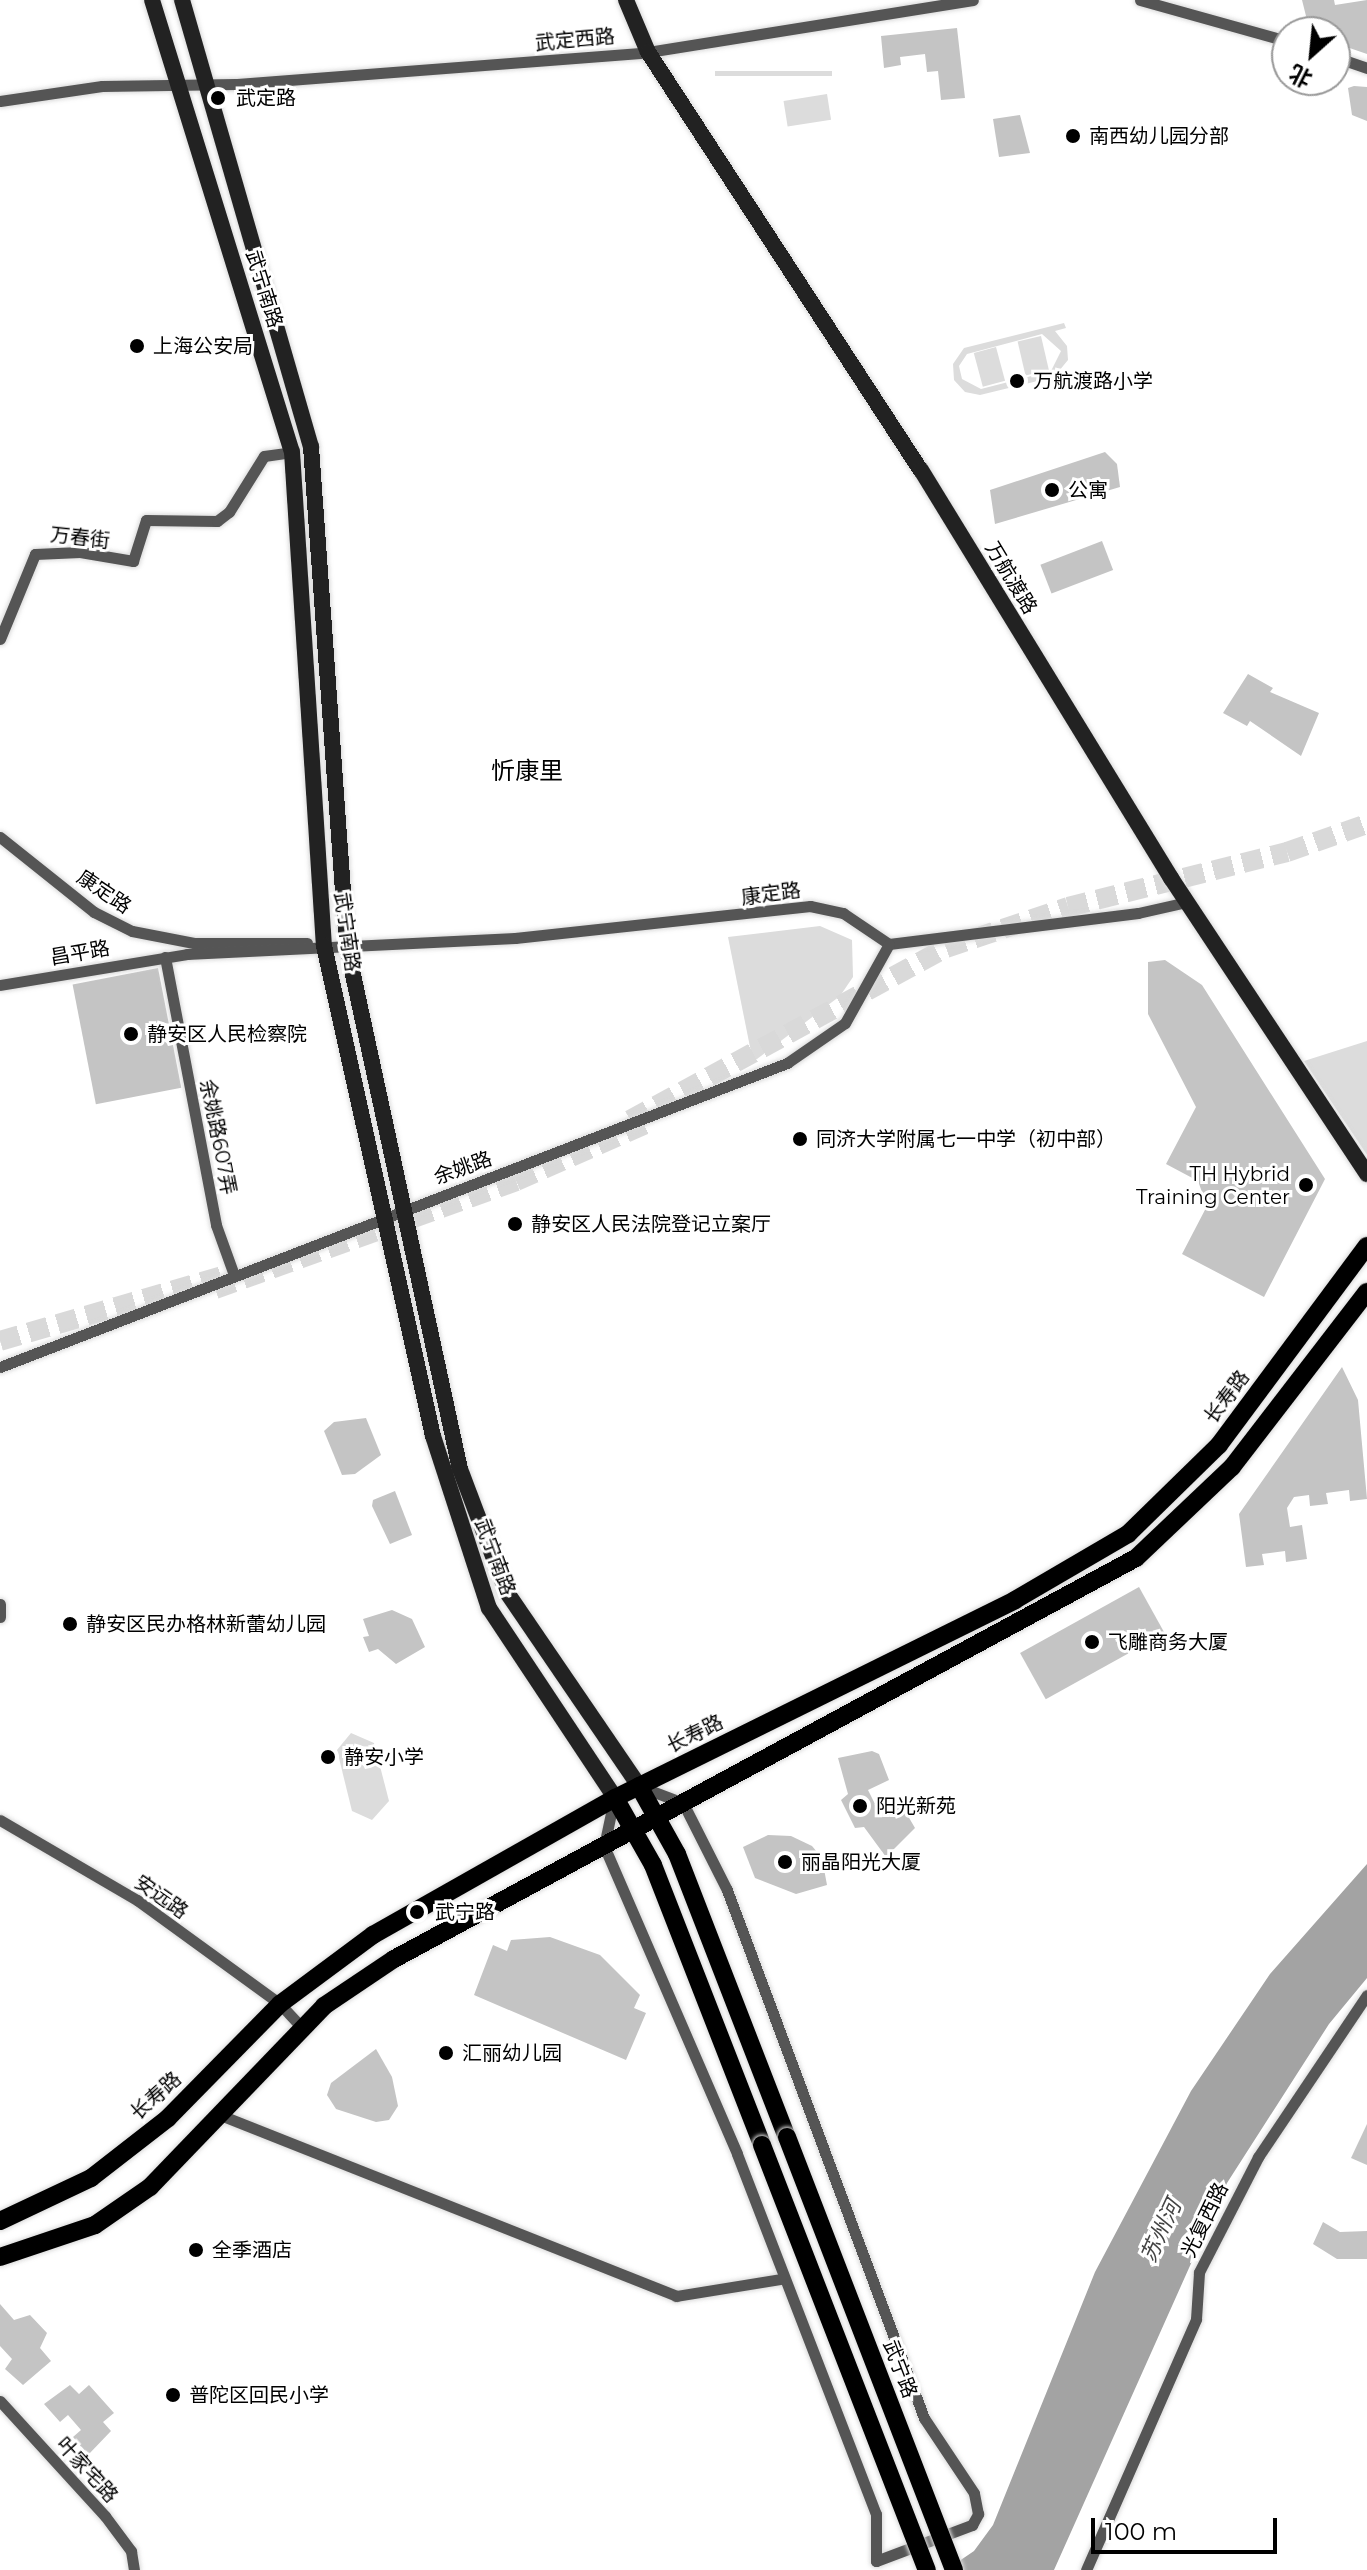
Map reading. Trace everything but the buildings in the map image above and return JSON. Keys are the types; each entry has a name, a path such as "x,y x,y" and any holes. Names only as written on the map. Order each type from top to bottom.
{"main road":[{"name":"武宁南路","path":"152,0 292,452 325,948 382,1217 433,1436 489,1608 634,1829"},
{"name":"武宁南路","path":"182,0 210,84 311,447 347,947 479,1531 506,1591 639,1786"},
{"name":"万航渡路","path":"626,0 648,52 921,470 1187,902 1367,1174"},
{"name":"长寿路","path":"0,2221 91,2178 292,2016 373,1935 615,1798 1015,1600 1128,1534 1219,1445 1367,1246"},
{"name":"长寿路","path":"0,2257 95,2225 150,2187 220,2115 292,2016 1136,1558 1232,1467 1367,1292"},
{"name":"武宁路","path":"639,1786 657,1818 787,2137 954,2570"},
{"path":"634,1829 762,2145 927,2570"}],"street":[{"name":"武定西路","path":"177,82 210,84 648,52 973,0"},
{"path":"1140,0 1271,37"},
{"path":"0,101 177,82"},
{"name":"万春街","path":"0,639 35,554 80,552 133,561 146,520 217,521 229,512 264,456 292,452"},
{"name":"康定路","path":"0,837 94,912 143,935 194,943 325,948"},
{"path":"889,944 1138,913 1187,902"},
{"name":"康定路","path":"165,957 515,938 810,906 843,913 889,944"},
{"name":"余姚路","path":"0,1367 820,1046 865,996 889,944"},
{"name":"昌平路","path":"0,985 165,957"},
{"name":"余姚路607弄","path":"165,957 216,1225 234,1275"},
{"path":"0,1604 0,1617"},
{"path":"615,1798 604,1846 737,2154 781,2279 876,2514 876,2561 972,2525 978,2514 974,2493 924,2418 812,2125 769,1990 683,1803 639,1786"},
{"name":"安远路","path":"0,1820 137,1900 292,2016"},
{"name":"光复西路","path":"1086,2570 1196,2319 1199,2272 1258,2157 1367,1995"},
{"path":"220,2115 676,2296 781,2279"},
{"name":"叶家宅路","path":"0,2401 105,2516 131,2551 134,2570"}],"shaded area":[{"path":"715,71 832,71 832,76 715,76"},
{"path":"827,94 831,120 788,127 784,101"},
{"path":"1064,323 1066,328 1055,331 1067,346 1068,360 1054,377 980,395 965,392 954,380 953,364 964,348","holes":["1042,334 1061,351 1051,371 981,389 962,379 959,366 967,354"]},
{"path":"1041,336 1049,370 1025,376 1018,341"},
{"path":"996,347 1005,381 983,387 974,353"},
{"path":"820,926 852,940 853,977 840,996 753,1062 728,937"},
{"path":"1367,1041 1367,1155 1304,1061"},
{"path":"351,1733 374,1743 389,1801 372,1820 352,1811 337,1750"}],"water":[{"name":"苏州河","path":"1367,1864 1367,1978 1329,2024 1227,2183 1054,2570 946,2570 974,2551 993,2525 1095,2272 1191,2091 1270,1974"}],"tunnel":[{"path":"630,1120 946,948 1068,907 1287,852 1367,824"},
{"path":"215,1289 516,1181 648,1123"},
{"path":"0,1341 226,1275"}],"place":[{"name":"武定路","path":"218,98"},
{"name":"南西幼儿园分部","path":"1073,136"},
{"name":"上海公安局","path":"137,346"},
{"name":"万航渡路小学","path":"1017,381"},
{"name":"公寓","path":"1052,490"},
{"name":"静安区人民检察院","path":"131,1034"},
{"name":"同济大学附属七一中学（初中部）","path":"800,1139"},
{"name":"TH Hybrid Training Center","path":"1306,1185"},
{"name":"静安区人民法院登记立案厅","path":"515,1224"},
{"name":"静安区民办格林新蕾幼儿园","path":"70,1624"},
{"name":"飞雕商务大厦","path":"1092,1642"},
{"name":"静安小学","path":"328,1757"},
{"name":"阳光新苑","path":"860,1806"},
{"name":"丽晶阳光大厦","path":"785,1862"},
{"name":"武宁路","path":"417,1912"},
{"name":"汇丽幼儿园","path":"446,2053"},
{"name":"全季酒店","path":"196,2250"},
{"name":"普陀区回民小学","path":"173,2395"}],"district":[{"name":"忻康里","path":"527,771"}]}
